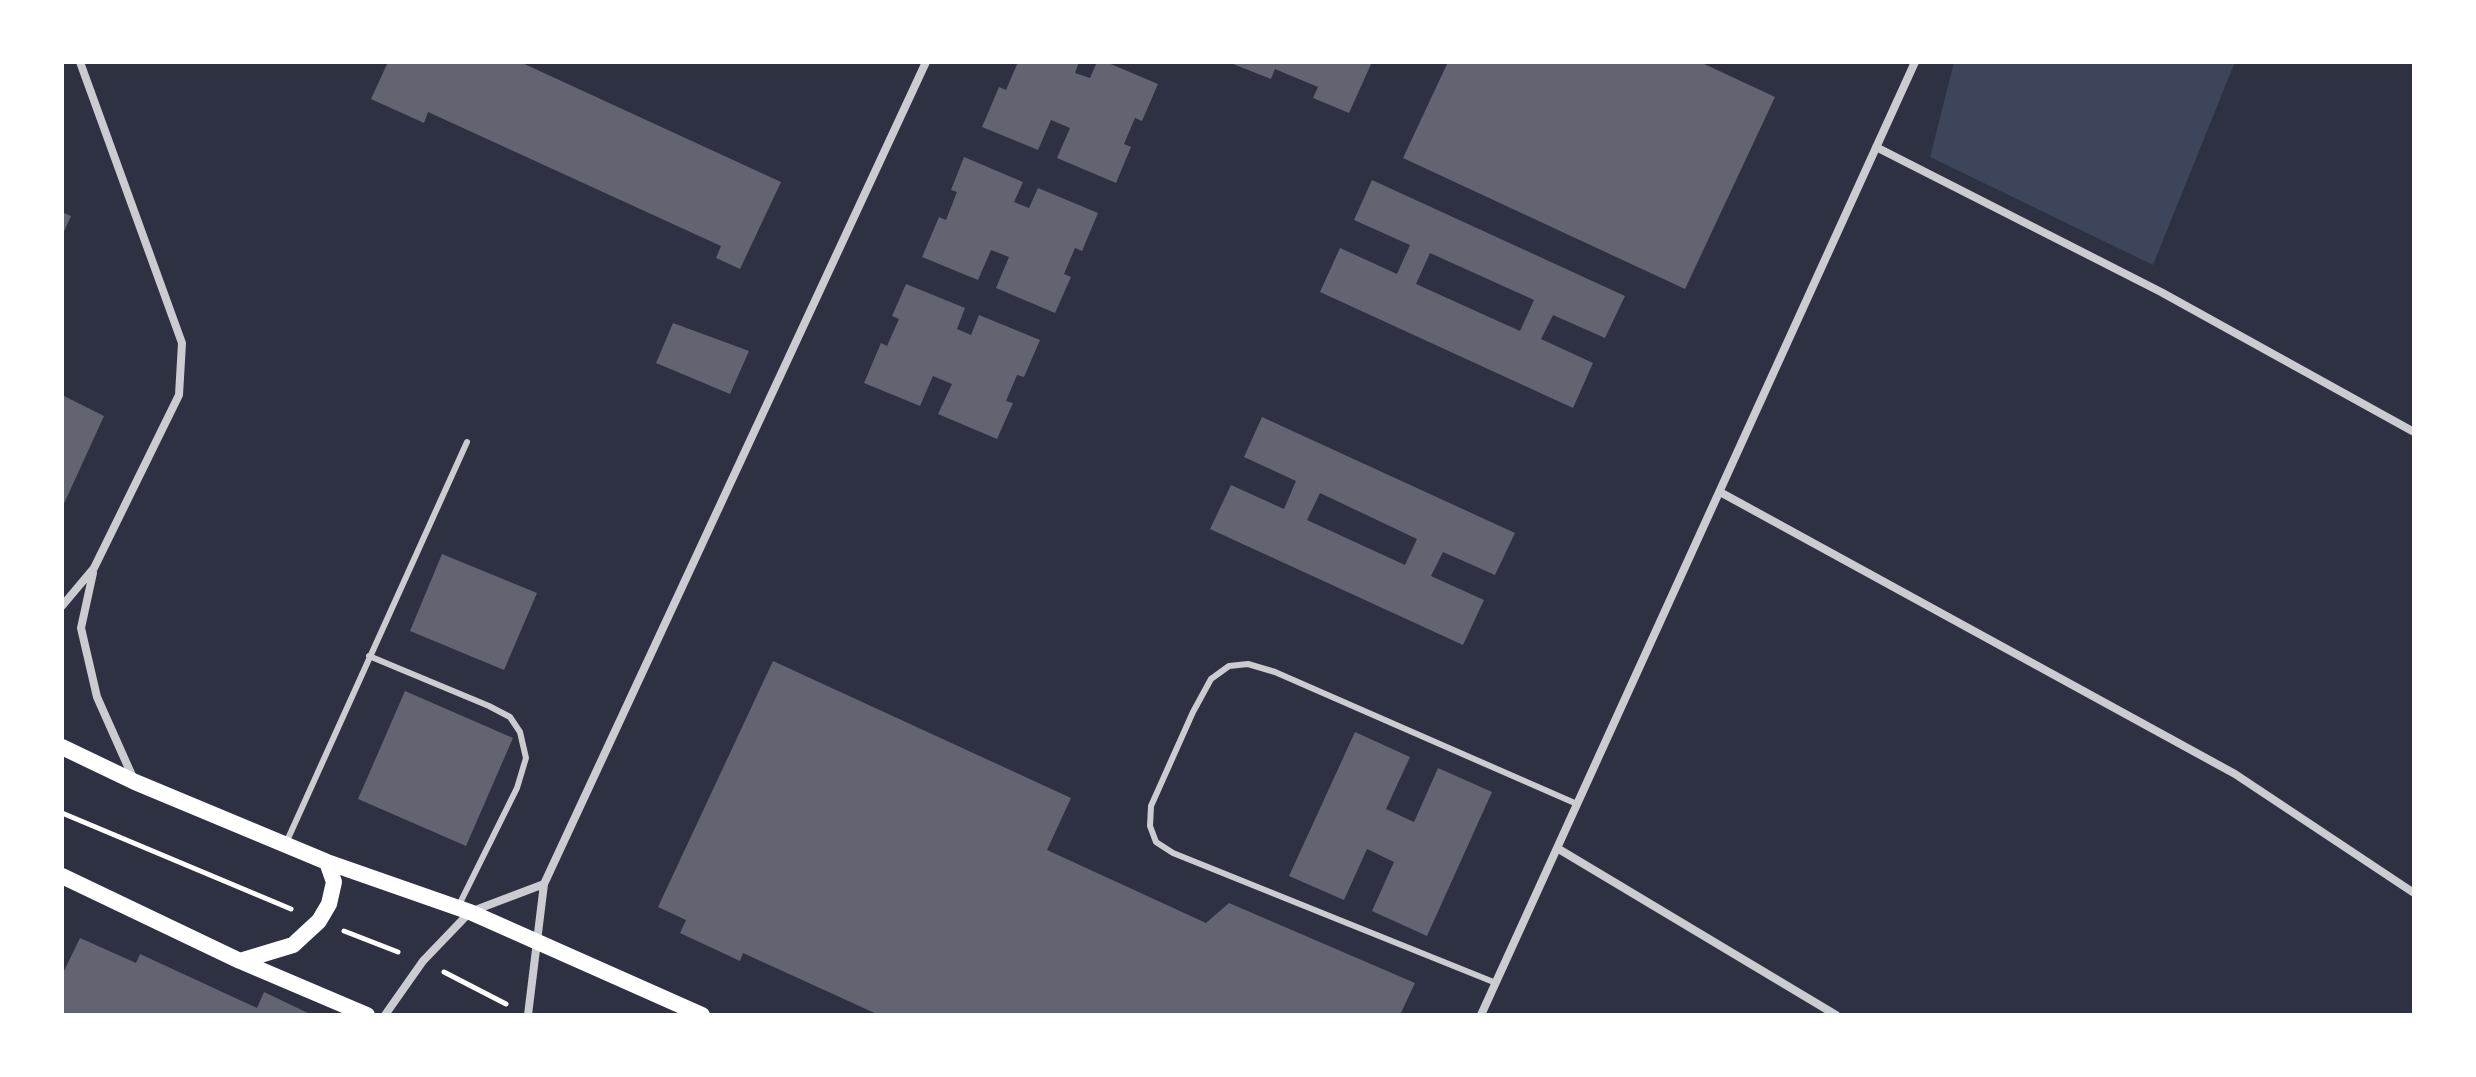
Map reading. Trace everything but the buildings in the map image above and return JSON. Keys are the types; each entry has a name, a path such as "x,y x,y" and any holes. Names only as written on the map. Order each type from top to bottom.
{"main road":[{"path":"62,747 135,782 327,862 464,910 702,1015"},
{"path":"240,961 293,945 319,921 329,904 334,882 327,862"},
{"path":"62,876 240,961 367,1015"}],"street":[{"path":"62,606 94,568 179,395 182,343 80,62"},
{"path":"528,1015 544,884 926,62"},
{"path":"1481,1015 1915,62"},
{"path":"1876,147 2161,292 2414,432"},
{"path":"1720,492 2235,774 2414,893"},
{"path":"94,568 81,628 97,697 135,782"},
{"path":"1557,848 1836,1015"},
{"path":"385,1015 464,910 544,884"}],"lane":[{"path":"286,843 467,442"},
{"path":"369,656 489,706 510,717 520,732 526,758 517,788 464,910"},
{"path":"1496,983 1173,853 1156,842 1150,826 1151,806 1193,712 1211,679 1229,666 1248,664 1275,672 1577,804"}],"shaded area":[{"path":"1954,62 2235,62 2153,265 1930,157"}]}
